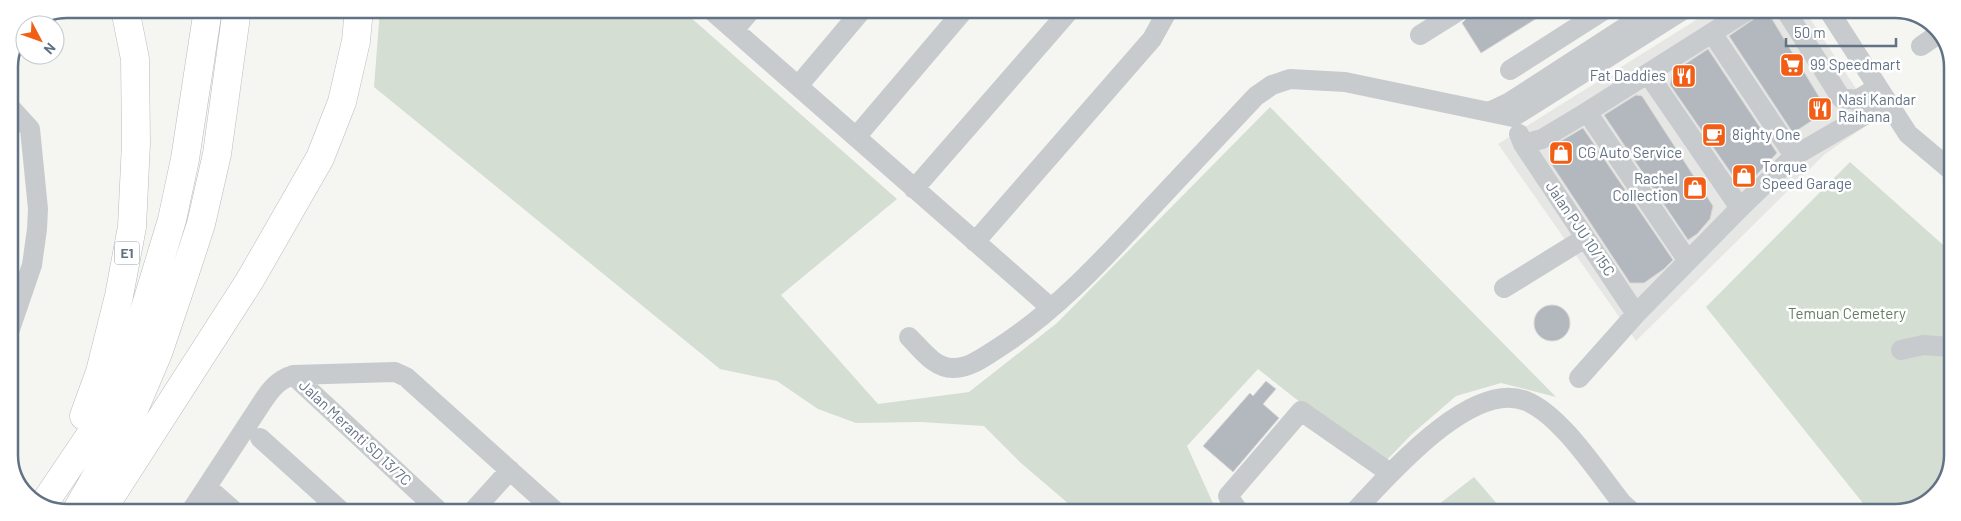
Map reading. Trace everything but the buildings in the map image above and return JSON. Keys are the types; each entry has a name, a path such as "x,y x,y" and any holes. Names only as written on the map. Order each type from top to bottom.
{"highway":[{"name":"E1","path":"49,496 79,430 100,372 120,296 132,227 136,143 135,59 127,18"},
{"path":"49,496 91,434 112,395 132,351 172,220 185,159 207,18"},
{"path":"80,504 132,414 158,353 181,285 200,224 217,154 236,18"},
{"path":"106,504 250,280 320,158 342,102 356,41 358,18"}],"street":[{"path":"720,18 1051,308"},
{"path":"734,30 745,18"},
{"path":"798,86 855,18"},
{"path":"856,137 957,18"},
{"path":"914,189 1063,18"},
{"path":"976,242 1152,39 1164,18"},
{"path":"1420,35 1447,18"},
{"path":"1510,70 1591,18"},
{"path":"1511,110 1641,18"},
{"path":"909,337 934,362 946,368 956,368 975,363 1008,342 1051,308 1106,256 1256,96 1272,85 1290,79 1345,82 1491,111 1511,110 1669,18"},
{"path":"1523,144 1542,139 1588,112 1735,18"},
{"path":"1791,18 1840,98 1828,136"},
{"path":"1834,18 1908,134 1943,164"},
{"path":"1712,33 1794,156"},
{"path":"1921,46 1934,37"},
{"path":"1648,74 1740,208"},
{"path":"1840,98 1857,100 1883,94"},
{"path":"1579,378 1636,314 1794,156 1828,136 1883,94"},
{"name":"Jalan PJU 10/15C","path":"1511,110 1523,144 1636,314"},
{"path":"1588,112 1688,261"},
{"path":"18,115 30,129 38,209 32,266 18,306"},
{"path":"1504,288 1585,238"},
{"path":"1901,350 1922,345 1944,346"},
{"path":"195,504 273,386 281,380 292,375 401,373 547,504"},
{"name":"Jalan Meranti SD 13/7C","path":"292,375 432,504"},
{"path":"1361,504 1390,473 1456,416 1479,404 1504,398 1525,401 1545,413 1567,433 1623,504"},
{"path":"1234,504 1228,496 1301,411 1390,473"},
{"path":"260,438 333,504"},
{"path":"479,504 510,470"},
{"path":"207,487 227,504"}],"shaded area":[{"path":"1699,18 1810,18 1876,119 1825,154 1636,341 1498,144"}],"green space":[{"path":"379,18 691,18 897,199 781,295 878,404 969,392 1057,323 1270,107 1556,397 1501,383 1456,396 1412,434 1381,466 1258,369 1187,446 1213,504 1069,504 1021,463 984,426 921,422 856,423 818,409 777,381 720,369 374,87"},
{"name":"Temuan Cemetery","path":"1850,162 1943,245 1944,455 1940,473 1935,482 1924,493 1911,501 1895,504 1864,504 1706,307"},
{"path":"1474,477 1497,504 1439,504"}],"place":[{"name":"99 Speedmart","path":"1792,65"},
{"name":"Fat Daddies","path":"1684,76"},
{"name":"Nasi Kandar Raihana","path":"1820,109"},
{"name":"8ighty One","path":"1714,135"},
{"name":"CG Auto Service","path":"1561,153"},
{"name":"Torque Speed Garage","path":"1744,176"},
{"name":"Rachel Collection","path":"1695,188"}]}
